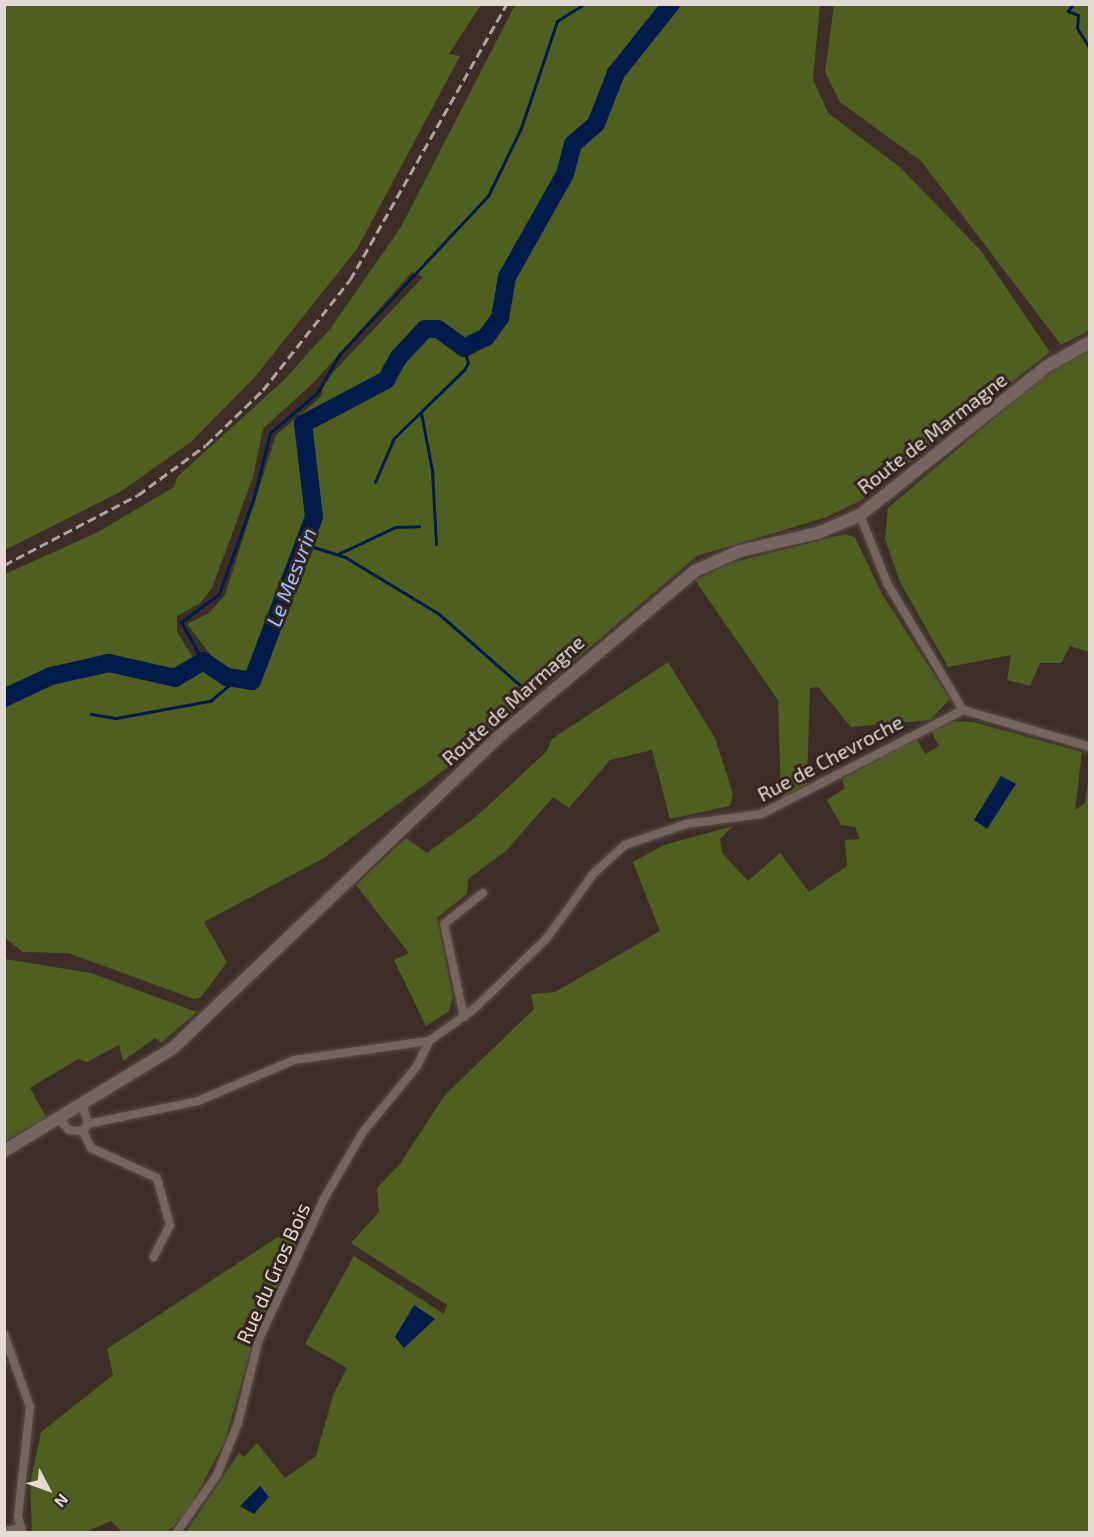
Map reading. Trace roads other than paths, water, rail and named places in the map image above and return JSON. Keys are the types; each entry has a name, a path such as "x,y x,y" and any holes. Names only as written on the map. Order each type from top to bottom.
{"main road":[{"name":"Route de Marmagne","path":"4,1151 83,1107 185,1038 496,740 695,571 740,551 818,533 860,514 1047,366 1089,342"}],"street":[{"path":"860,514 887,583 963,710 1089,747"},
{"name":"Rue de Chevroche","path":"86,1128 198,1101 294,1060 429,1041 464,1017 547,938 594,873 625,845 686,824 749,817 775,808 963,710"},
{"path":"464,1017 444,924 483,893"},
{"name":"Rue du Gros Bois","path":"177,1533 217,1475 238,1423 259,1339 325,1197 363,1132 417,1066 429,1041"},
{"path":"83,1107 91,1148 158,1178 170,1225 154,1257"},
{"path":"60,1120 69,1130 86,1128"},
{"path":"4,1334 30,1407 21,1530 4,1532"}],"water":[{"path":"1001,776 1016,784 987,829 974,820"},
{"path":"414,1305 435,1319 404,1348 395,1337"},
{"path":"260,1486 269,1497 254,1514 240,1506"}],"waterway":[{"path":"203,661 181,622 219,594 254,497 270,433 318,392 339,355 488,196 521,128 557,21 584,4"},
{"name":"Le Mesvrin","path":"4,698 51,676 109,663 175,678 203,661 227,677 252,681 314,517 303,424 386,380 399,357 425,329 438,329 464,348 486,337 500,318 507,277 565,174 573,144 596,124 616,73 671,4"},
{"path":"1073,4 1068,11 1078,15 1077,28 1090,49"},
{"path":"375,482 394,438 464,370 468,363 464,348"},
{"path":"421,413 432,470 436,544"},
{"path":"338,554 395,527 419,526"},
{"path":"304,544 345,557 439,614 529,693"},
{"path":"91,714 116,718 210,701 235,680"}],"railway":[{"path":"4,565 138,495 206,445 263,390 350,280 507,4"}]}
